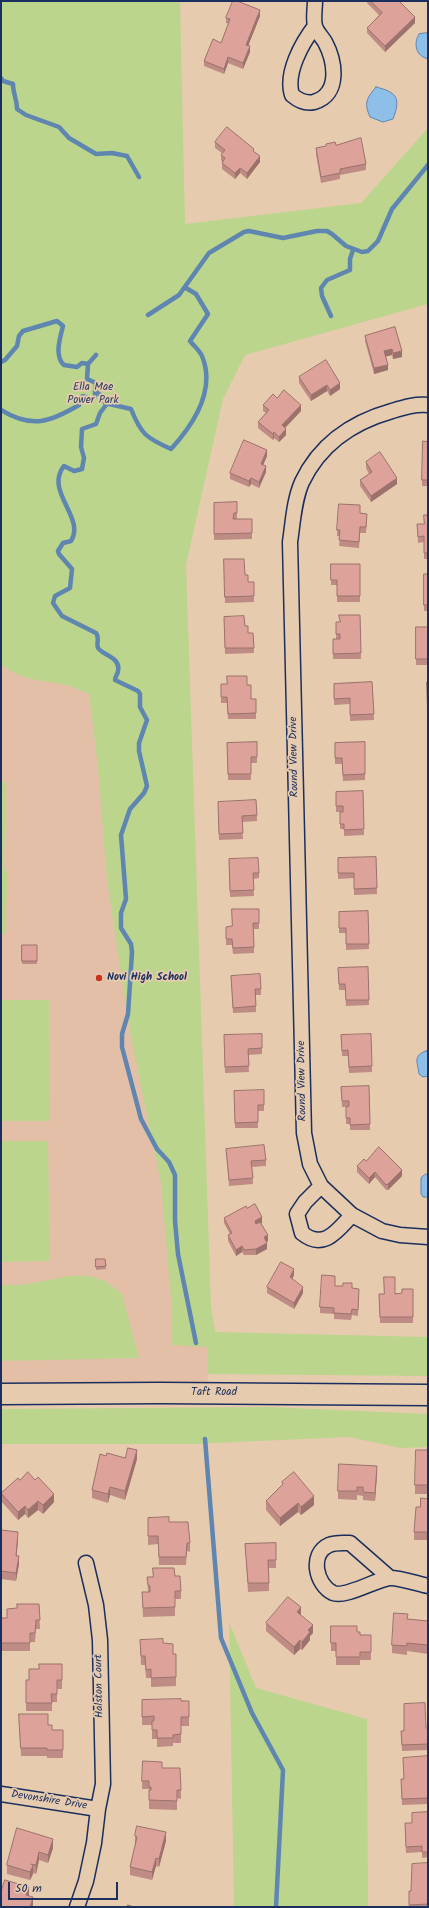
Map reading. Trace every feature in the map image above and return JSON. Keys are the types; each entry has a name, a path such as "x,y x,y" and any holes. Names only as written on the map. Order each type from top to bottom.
{"street":[{"path":"315,1 315,26 325,42 332,62 334,82 329,92 320,100 309,103 296,98 292,94 290,80 304,40 315,26"},
{"name":"Round View Drive","path":"428,405 415,404 370,417 338,436 315,460 302,482 294,508 290,542 304,1133 310,1164 321,1186 352,1214 382,1231 400,1235 428,1236"},
{"path":"321,1186 305,1202 297,1214 302,1233 310,1239 320,1240 328,1238 334,1234 352,1214"},
{"name":"Taft Road","path":"1,1394 160,1393 428,1395"},
{"path":"390,1578 346,1593 334,1593 326,1587 318,1577 318,1559 324,1550 330,1545 350,1543 390,1578 428,1586"},
{"name":"Halston Court","path":"77,1907 86,1881 94,1843 103,1784 100,1640 96,1605 86,1563"},
{"name":"Devonshire Drive","path":"1,1794 98,1809"}],"shaded area":[{"name":"Novi High School","path":"1,563 186,565 208,1390 1,1390"}],"green space":[{"name":"Ella Mae Power Park","path":"1,1 180,1 185,224 361,203 428,128 428,304 245,355 223,399 186,565 211,1307 215,1332 428,1337 428,1376 207,1374 207,1347 172,1345 171,1299 161,1183 131,1038 107,880 98,766 89,694 74,687 24,677 9,670 1,664"},
{"path":"1,782 6,782 4,868 8,873 5,932 1,936"},
{"path":"1,1000 49,1000 50,1121 1,1121"},
{"path":"1,1141 48,1141 50,1261 1,1262"},
{"path":"69,1276 89,1276 105,1281 122,1294 139,1358 1,1361 1,1285 22,1285"},
{"path":"269,1407 428,1414 428,1447 400,1448 349,1437 192,1444 1,1444 1,1409"},
{"path":"229,1622 256,1688 367,1719 368,1907 234,1907"}],"water":[{"path":"428,33 428,59 418,52 416,42 419,34"},
{"path":"376,87 389,91 395,97 397,106 393,119 383,122 370,117 367,108 367,101"},
{"path":"428,1051 428,1076 423,1077 419,1074 417,1058"},
{"path":"426,1174 428,1175 428,1197 423,1197 421,1194 421,1178"}],"building":[{"path":"233,1 237,1 260,10 246,45 250,46 243,63 228,57 224,69 204,61 213,39 221,43 230,19 226,18"},
{"path":"371,1 399,1 415,17 385,46 367,28 382,13"},
{"path":"227,127 254,149 253,151 260,156 247,173 240,168 235,173 222,163 225,158 221,155 225,150 215,142"},
{"path":"361,138 366,164 340,169 340,173 321,177 316,148 335,142 336,145"},
{"path":"395,327 402,351 393,353 392,349 384,351 388,365 374,368 365,336"},
{"path":"326,360 340,383 330,390 327,385 311,395 299,377"},
{"path":"284,390 301,405 282,425 286,429 279,437 258,422 269,410 263,405 273,394 277,398"},
{"path":"244,440 267,450 261,464 266,466 259,482 251,478 249,481 230,473"},
{"path":"423,441 428,442 428,480 422,480"},
{"path":"380,452 397,478 371,496 360,480 372,472 366,462"},
{"path":"237,502 237,513 234,513 233,519 252,519 252,533 214,534 214,503"},
{"path":"339,504 360,505 360,513 367,514 366,527 360,527 359,542 339,540 340,530 337,530"},
{"path":"424,515 428,515 428,553 424,553 424,536 418,537 417,524 424,524"},
{"path":"224,559 244,559 245,575 248,575 248,582 254,582 254,596 225,597"},
{"path":"331,564 360,564 360,596 337,596 337,580 331,580"},
{"path":"424,574 428,574 428,605 424,605"},
{"path":"339,615 360,615 361,653 333,654 333,639 340,639 340,634 336,634 336,622 340,622"},
{"path":"244,616 245,626 248,626 248,633 253,633 254,648 225,648 224,617"},
{"path":"416,627 428,627 428,659 416,659"},
{"path":"227,676 247,676 247,685 251,685 251,699 256,699 256,713 228,714 227,697 221,697 221,684 227,684"},
{"path":"372,682 374,714 350,715 350,698 334,699 334,684"},
{"path":"427,682 428,682 428,720"},
{"path":"257,742 257,757 251,757 251,774 228,774 227,743"},
{"path":"365,742 365,774 343,775 342,758 335,758 335,743"},
{"path":"363,791 364,829 344,830 344,824 340,824 340,812 343,812 343,806 336,806 336,792"},
{"path":"256,800 257,815 242,816 243,833 219,834 218,802"},
{"path":"376,857 377,888 354,889 354,873 338,873 338,858"},
{"path":"258,858 259,873 253,873 254,890 230,891 229,859"},
{"path":"232,909 259,909 259,923 253,923 254,947 233,948 232,939 226,939 226,927 232,926"},
{"path":"368,911 369,944 346,944 346,928 339,928 339,912"},
{"path":"22,945 37,945 37,961 22,961"},
{"path":"368,967 369,1000 346,1000 345,984 339,984 338,968"},
{"path":"260,974 261,989 255,989 256,1006 233,1008 231,976"},
{"path":"262,1034 262,1048 248,1049 249,1066 225,1067 224,1035"},
{"path":"371,1034 372,1066 349,1067 348,1050 342,1051 341,1035"},
{"path":"369,1086 370,1124 350,1125 350,1118 346,1118 346,1107 349,1106 349,1101 342,1101 341,1087"},
{"path":"264,1090 264,1105 258,1105 258,1122 235,1123 234,1091"},
{"path":"264,1145 266,1160 251,1161 253,1178 229,1180 226,1149"},
{"path":"379,1147 402,1170 386,1185 375,1172 369,1178 357,1166 364,1159 366,1161"},
{"path":"255,1204 262,1217 255,1221 256,1224 260,1222 268,1235 264,1237 267,1243 256,1249 244,1250 242,1246 236,1250 228,1235 232,1233 224,1218 246,1206 247,1208"},
{"path":"96,1259 105,1259 106,1266 96,1267"},
{"path":"281,1262 294,1269 290,1277 303,1287 294,1303 267,1287"},
{"path":"322,1275 335,1276 335,1286 343,1286 343,1283 352,1283 352,1288 359,1289 358,1310 352,1309 351,1314 334,1313 334,1308 320,1307"},
{"path":"384,1277 395,1277 395,1294 402,1293 402,1289 413,1289 413,1317 380,1317 379,1294 384,1294"},
{"path":"128,1448 137,1450 125,1491 110,1487 108,1494 92,1490 100,1454 106,1456 107,1453 125,1458"},
{"path":"416,1450 428,1450 428,1485 415,1485"},
{"path":"339,1464 377,1466 375,1493 363,1492 363,1487 357,1487 357,1491 338,1491"},
{"path":"28,1472 35,1480 38,1477 54,1494 43,1505 38,1501 28,1510 25,1506 18,1512 1,1493 18,1478 20,1480"},
{"path":"294,1472 314,1496 301,1507 298,1503 280,1518 266,1501 283,1484 282,1482"},
{"path":"421,1498 428,1499 428,1532 414,1532 416,1507 420,1507"},
{"path":"169,1517 169,1522 188,1522 190,1543 187,1543 186,1557 159,1557 158,1536 148,1536 148,1518"},
{"path":"1,1530 18,1532 16,1556 19,1556 16,1573 1,1571"},
{"path":"276,1543 276,1560 268,1560 269,1583 248,1583 245,1544"},
{"path":"153,1568 174,1568 175,1576 180,1576 181,1591 175,1591 175,1607 143,1608 142,1592 150,1592 147,1577 153,1577"},
{"path":"288,1597 301,1607 297,1612 313,1625 308,1630 310,1632 302,1642 300,1640 294,1647 266,1623"},
{"path":"17,1604 39,1604 40,1620 36,1620 35,1633 30,1633 30,1643 1,1643 1,1618 7,1618 7,1609 17,1608"},
{"path":"394,1613 408,1614 407,1619 428,1621 428,1645 407,1643 407,1646 392,1645"},
{"path":"331,1626 357,1626 357,1632 360,1632 360,1635 371,1635 371,1652 360,1652 360,1657 336,1657 336,1643 331,1643"},
{"path":"163,1639 163,1643 173,1644 173,1654 176,1654 176,1677 151,1678 151,1669 146,1670 145,1656 141,1656 140,1640"},
{"path":"39,1664 62,1664 62,1680 57,1680 57,1694 51,1694 52,1703 26,1703 26,1680 29,1680 29,1669 39,1669"},
{"path":"181,1699 181,1701 189,1701 189,1717 181,1717 181,1734 173,1735 173,1738 157,1738 157,1730 152,1730 152,1721 154,1721 154,1716 142,1717 142,1700"},
{"path":"425,1703 428,1744 402,1745 401,1731 404,1731 404,1704"},
{"path":"19,1714 48,1714 48,1725 52,1725 52,1730 63,1730 63,1750 47,1750 47,1748 21,1748"},
{"path":"428,1756 428,1798 402,1799 401,1779 404,1779 403,1758"},
{"path":"143,1761 162,1762 162,1768 180,1768 181,1790 177,1790 177,1801 149,1800 149,1790 151,1790 151,1787 149,1787 149,1781 142,1781"},
{"path":"428,1812 428,1852 422,1852 422,1846 406,1847 405,1823 412,1823 412,1813"},
{"path":"137,1826 166,1832 159,1859 156,1858 152,1872 130,1867 137,1837 135,1836"},
{"path":"17,1828 53,1839 48,1855 39,1852 36,1865 31,1864 33,1866 30,1872 7,1865"},
{"path":"428,1863 428,1904 409,1905 412,1864"},
{"path":"5,1880 29,1887 26,1895 33,1897 30,1907 1,1907 1,1892"}],"waterway":[{"path":"1,78 3,81 13,84 17,109 26,115 59,127 69,138 96,154 112,153 127,156 139,177"},
{"path":"148,315 179,295 209,253 244,232 249,231 283,238 317,231 327,231 346,246 362,252 368,251 378,241 392,209 428,165"},
{"path":"331,316 322,296 321,288 327,280 350,270 350,259 353,250"},
{"path":"105,403 131,409 141,430 156,442 171,449 187,429 200,406 206,382 206,369 202,356 190,341 208,314 196,294 186,288"},
{"path":"1,362 5,360 17,346 19,336 23,331 57,321 63,326 58,352 64,365 77,367 82,363 88,364 96,355"},
{"path":"88,364 87,379 96,383 95,391"},
{"path":"1,410 22,420 41,421 59,416 69,411 79,405 76,401 83,396 90,399 95,397 95,391 102,396 106,405 100,413 96,424 82,429 81,447 84,458 82,469 74,471 64,466 59,475 61,495 70,514 74,532 71,541 63,543 58,551 72,569 70,588 55,596 53,603 62,616 96,633 98,637 98,648 117,662 118,673 115,680 138,691 140,694 140,707 147,720 139,743 139,751 147,786 144,793 130,809 121,835 126,899 121,913 121,928 131,944 132,952 128,1014 122,1034 122,1047 141,1119 157,1149 169,1162 175,1175 175,1221 178,1254 196,1343"},
{"path":"205,1439 221,1638 252,1713 283,1770 276,1907"}],"place":[{"name":"Novi High School","path":"99,978"}]}
